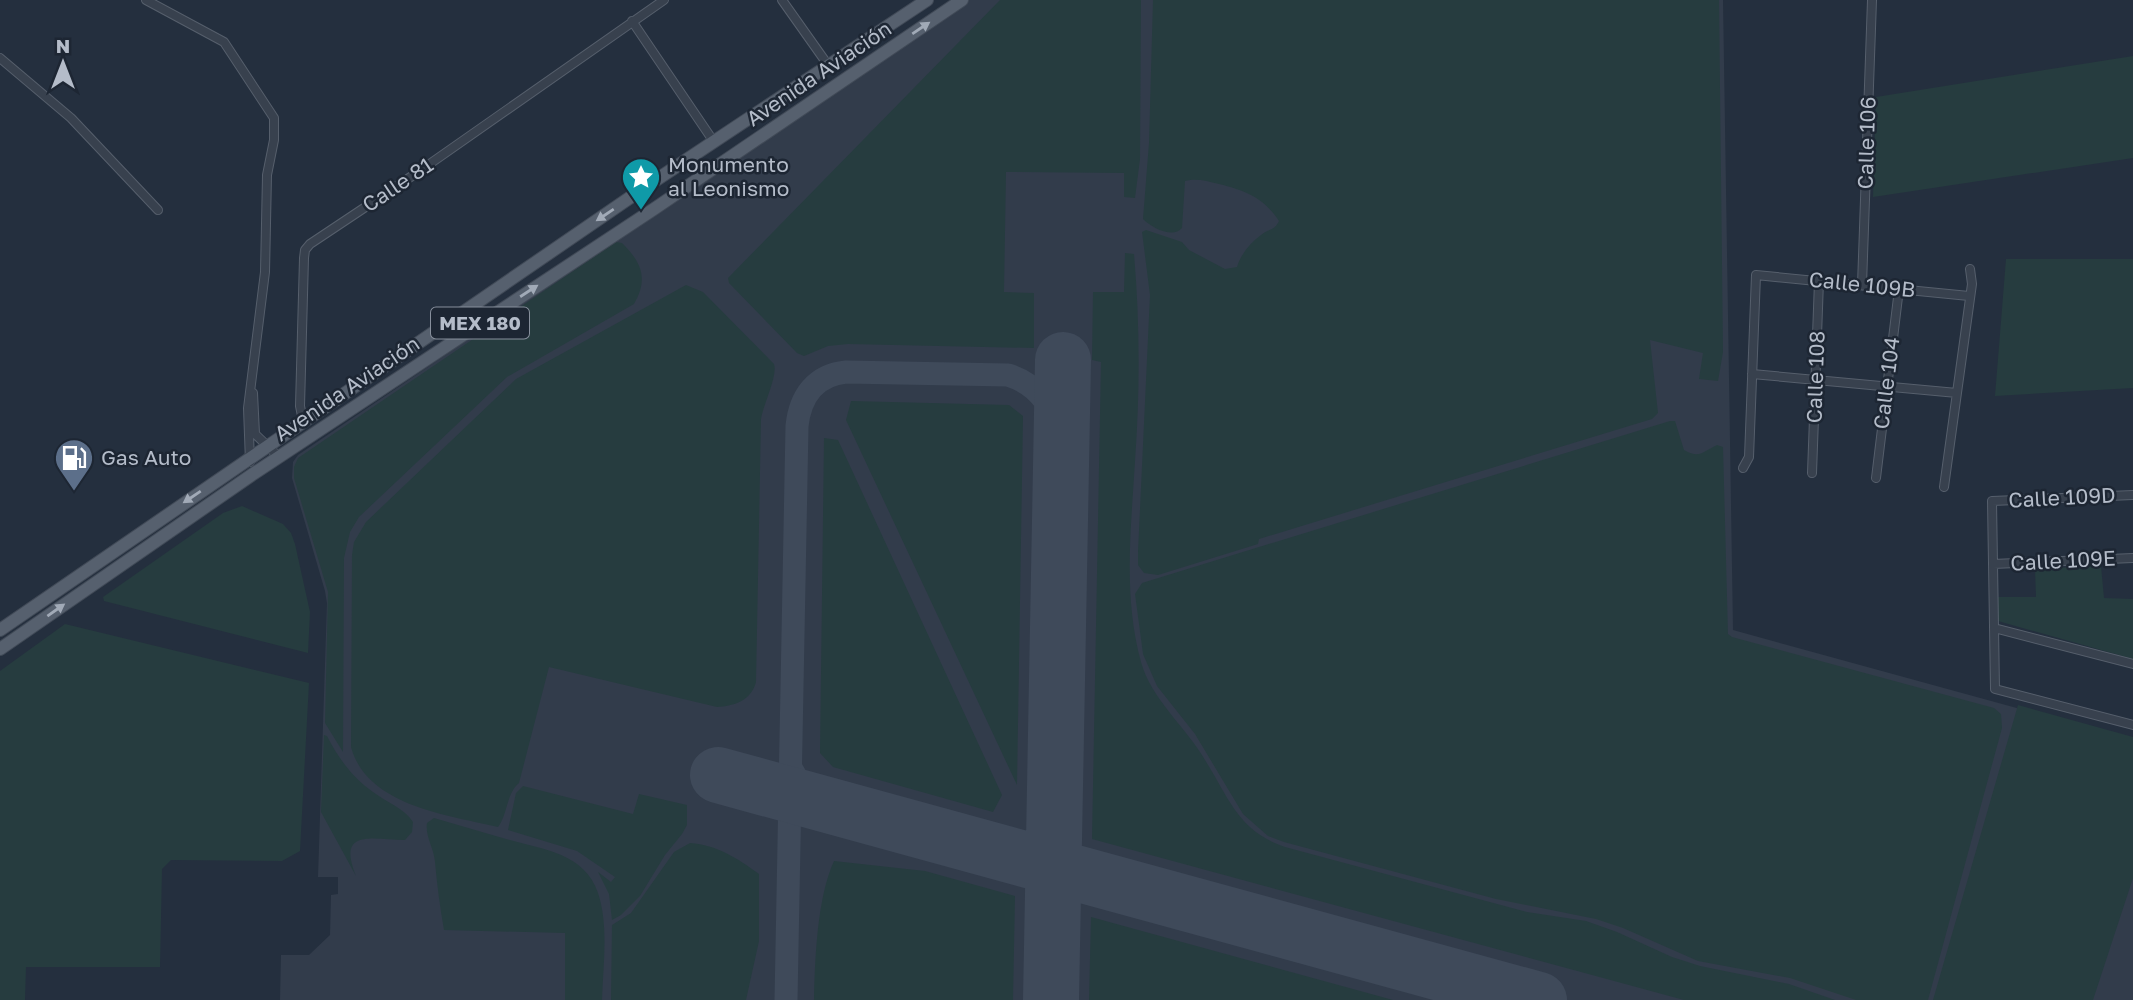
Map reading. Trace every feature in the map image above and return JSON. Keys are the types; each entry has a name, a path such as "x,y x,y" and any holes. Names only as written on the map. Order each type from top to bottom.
{"main road":[{"name":"Avenida Aviación","path":"0,630 713,142 927,0"},
{"name":"Avenida Aviación","path":"0,649 253,474 664,202 962,0"}],"street":[{"path":"146,0 224,42 275,118 275,140 267,175 265,272 248,408 249,458 253,474"},
{"name":"Calle 81","path":"303,421 300,406 305,250 310,244 664,0"},
{"path":"782,0 828,65"},
{"name":"Calle 106","path":"1862,285 1872,0"},
{"path":"632,21 713,142"},
{"path":"0,58 71,118 159,210"},
{"path":"1944,487 1972,284 1970,269"},
{"name":"Calle 109B","path":"1752,374 1756,275 1969,296"},
{"name":"Calle 108","path":"1812,473 1819,281"},
{"name":"Calle 104","path":"1876,478 1899,289"},
{"path":"1742,468 1749,457 1752,374 1956,393"},
{"path":"252,383 255,434 279,457"},
{"name":"Calle 109D","path":"1993,564 1992,501 2133,495"},
{"name":"Calle 109E","path":"1993,564 2133,558"},
{"path":"1993,564 1996,689 2133,725"},
{"path":"1994,628 2133,664"}],"shaded area":[{"path":"969,0 1723,0 1733,630 2133,740 2133,1000 280,1000 281,955 309,955 330,935 331,895 338,894 338,877 318,877 327,603 292,478 293,462 298,455"}],"green space":[{"path":"1000,0 1141,0 1140,159 1135,198 1124,197 1124,173 1006,172 1004,292 1034,293 1034,348 848,344 828,346 804,356 797,353 729,283 728,278"},
{"path":"1153,0 1719,0 1723,352 1718,381 1699,379 1703,353 1650,340 1658,413 1652,419 1259,539 1258,544 1158,575 1144,573 1138,565 1138,552 1150,295 1142,232 1146,230 1182,242 1189,250 1225,269 1237,267 1250,245 1274,228 1279,221 1267,206 1246,192 1198,180 1185,181 1182,228 1178,231 1162,231 1143,219 1149,143"},
{"path":"2133,56 2133,158 1873,197 1876,97"},
{"path":"616,242 622,243 629,250 641,271 641,286 634,304 507,377 359,517 350,532 344,558 343,752 325,723 328,592 294,478 294,467 298,458"},
{"path":"1125,253 1134,254 1138,332 1138,409 1130,562 1135,637 1141,662 1153,688 1197,748 1228,800 1245,822 1256,832 1285,847 1527,912 1586,921 1700,966 1789,984 1835,1000 1684,1000 1092,839 1101,362 1092,360 1093,292 1124,292"},
{"path":"2006,259 2133,259 2133,388 1995,396"},
{"path":"686,285 703,292 774,364 775,369 761,419 754,688 741,701 717,707 549,667 519,783 498,827 434,812 391,795 374,783 360,767 351,747 354,542 366,522 516,379"},
{"path":"851,401 1009,405 1023,416 1017,785 846,420"},
{"path":"1675,421 1684,450 1689,453 1701,454 1717,445 1723,447 1728,634 1994,708 2001,714 2002,728 1928,1000 1856,1000 1790,978 1698,961 1596,919 1496,899 1268,836 1243,814 1195,734 1157,686 1143,654 1135,594 1142,583"},
{"path":"824,438 838,440 1002,795 993,812 833,767 820,753"},
{"path":"242,506 283,524 291,533 310,612 308,653 104,601 103,597 223,513"},
{"path":"2101,566 2104,598 2133,599 2133,659 1998,621 1998,597 2036,597 2035,569"},
{"path":"65,624 309,683 300,851 282,861 171,860 162,869 160,967 26,967 25,1000 0,1000 0,671"},
{"path":"2018,705 2133,737 2133,878 2093,1000 1933,1000"},
{"path":"324,735 359,780 400,809 413,822 412,832 405,840 371,838 355,843 351,850 351,860 356,876 321,812"},
{"path":"523,786 633,814 639,794 687,805 687,825 640,896 612,920 609,894 598,872 611,882 615,877 577,851 508,830 516,793"},
{"path":"434,818 547,850 583,869 598,893 603,919 602,1000 565,1000 565,933 444,930 434,857 427,828 427,823"},
{"path":"690,843 709,846 726,853 759,874 759,941 746,1000 611,1000 612,925 631,913 674,852"},
{"path":"834,861 925,871 1015,896 1013,1000 814,1000 820,910"},
{"path":"1091,917 1393,1000 1089,1000"}],"taxiway":[{"path":"786,1000 797,426 806,397 818,383 835,374 846,372 1008,375 1029,385 1044,400 1050,408 1061,440"},
{"path":"791,768 803,789 830,806"}],"runway":[{"path":"1051,1000 1063,360"},
{"path":"718,775 1539,1000"}],"place":[{"name":"Monumento al Leonismo","path":"641,211"},
{"name":"Gas Auto","path":"74,492"}]}
